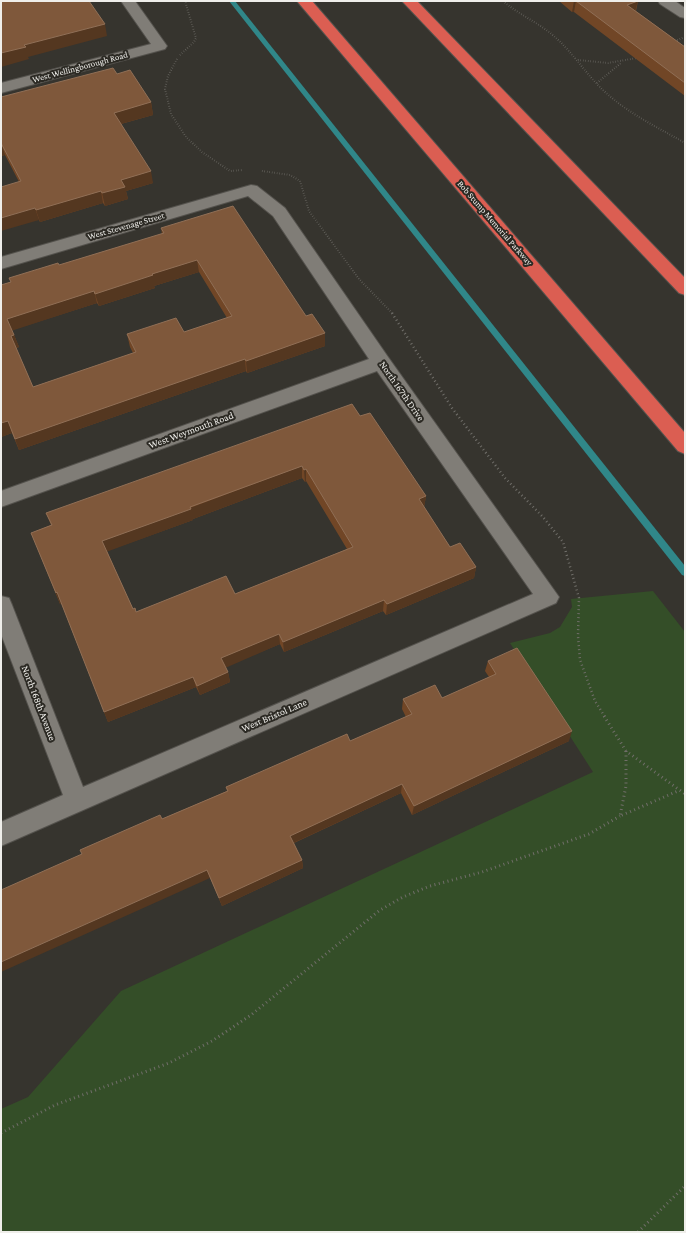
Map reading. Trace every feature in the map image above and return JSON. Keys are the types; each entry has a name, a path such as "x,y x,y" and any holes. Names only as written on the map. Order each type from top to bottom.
{"highway":[{"name":"Bob Stump Memorial Parkway","path":"304,1 685,446"},
{"path":"409,1 685,289"}],"street":[{"name":"West Wellingborough Road","path":"1,88 160,46 128,1"},
{"path":"665,1 685,14"},
{"name":"West Stevenage Street","path":"1,263 251,190"},
{"name":"North 167th Drive","path":"251,190 279,212 381,362 548,597"},
{"name":"West Weymouth Road","path":"1,498 381,362"},
{"name":"West Bristol Lane","path":"1,834 548,597"},
{"name":"North 168th Avenue","path":"1,605 78,801"}],"path":[{"path":"502,1 510,8 534,22 555,37 578,60 609,97 685,142"},
{"path":"672,42 685,37"},
{"path":"578,60 589,62 621,63 640,57"},
{"path":"597,83 621,63"},
{"path":"620,816 626,786 626,751"},
{"path":"1,1133 55,1105 169,1063 212,1041 251,1016 380,910 403,897 430,886 482,872 589,834 620,816 678,791"},
{"path":"638,1232 685,1186"}],"green space":[{"path":"653,591 685,632 685,1232 1,1232 1,1109 28,1097 121,991 593,772 510,643 550,633 560,627 572,607 571,599"}],"building":[{"path":"1,1 89,1 105,24 24,45 26,47 1,53"},
{"path":"576,1 638,1 627,5 685,47 685,83"},
{"path":"113,68 117,74 130,70 151,102 114,113 151,171 121,180 125,187 102,193 101,191 36,210 35,208 1,218 1,187 21,181 1,143 1,97"},
{"path":"233,206 306,316 312,314 325,333 246,361 245,359 15,439 8,421 1,423 1,285 11,282 9,278 58,263 59,265 164,233 161,228","holes":["197,260 232,316 184,332 176,318 127,334 136,352 33,387 11,336 14,335 7,319 94,291 95,294"]},
{"path":"352,404 360,416 370,413 426,496 419,499 450,547 460,543 476,567 387,604 384,600 283,642 279,634 221,658 228,672 197,686 193,677 104,712 57,592 56,593 31,533 52,525 46,513","holes":["302,466 304,470 306,469 353,547 235,594 226,576 136,612 135,608 133,609 102,541 191,509 190,507"]},
{"path":"517,648 572,731 414,806 402,784 290,836 302,860 219,898 207,870 1,962 1,890 82,854 80,850 160,815 162,819 228,791 226,787 347,734 350,741 412,714 403,699 435,685 442,698 496,674 488,661"}],"waterway":[{"path":"232,1 685,572"}]}
